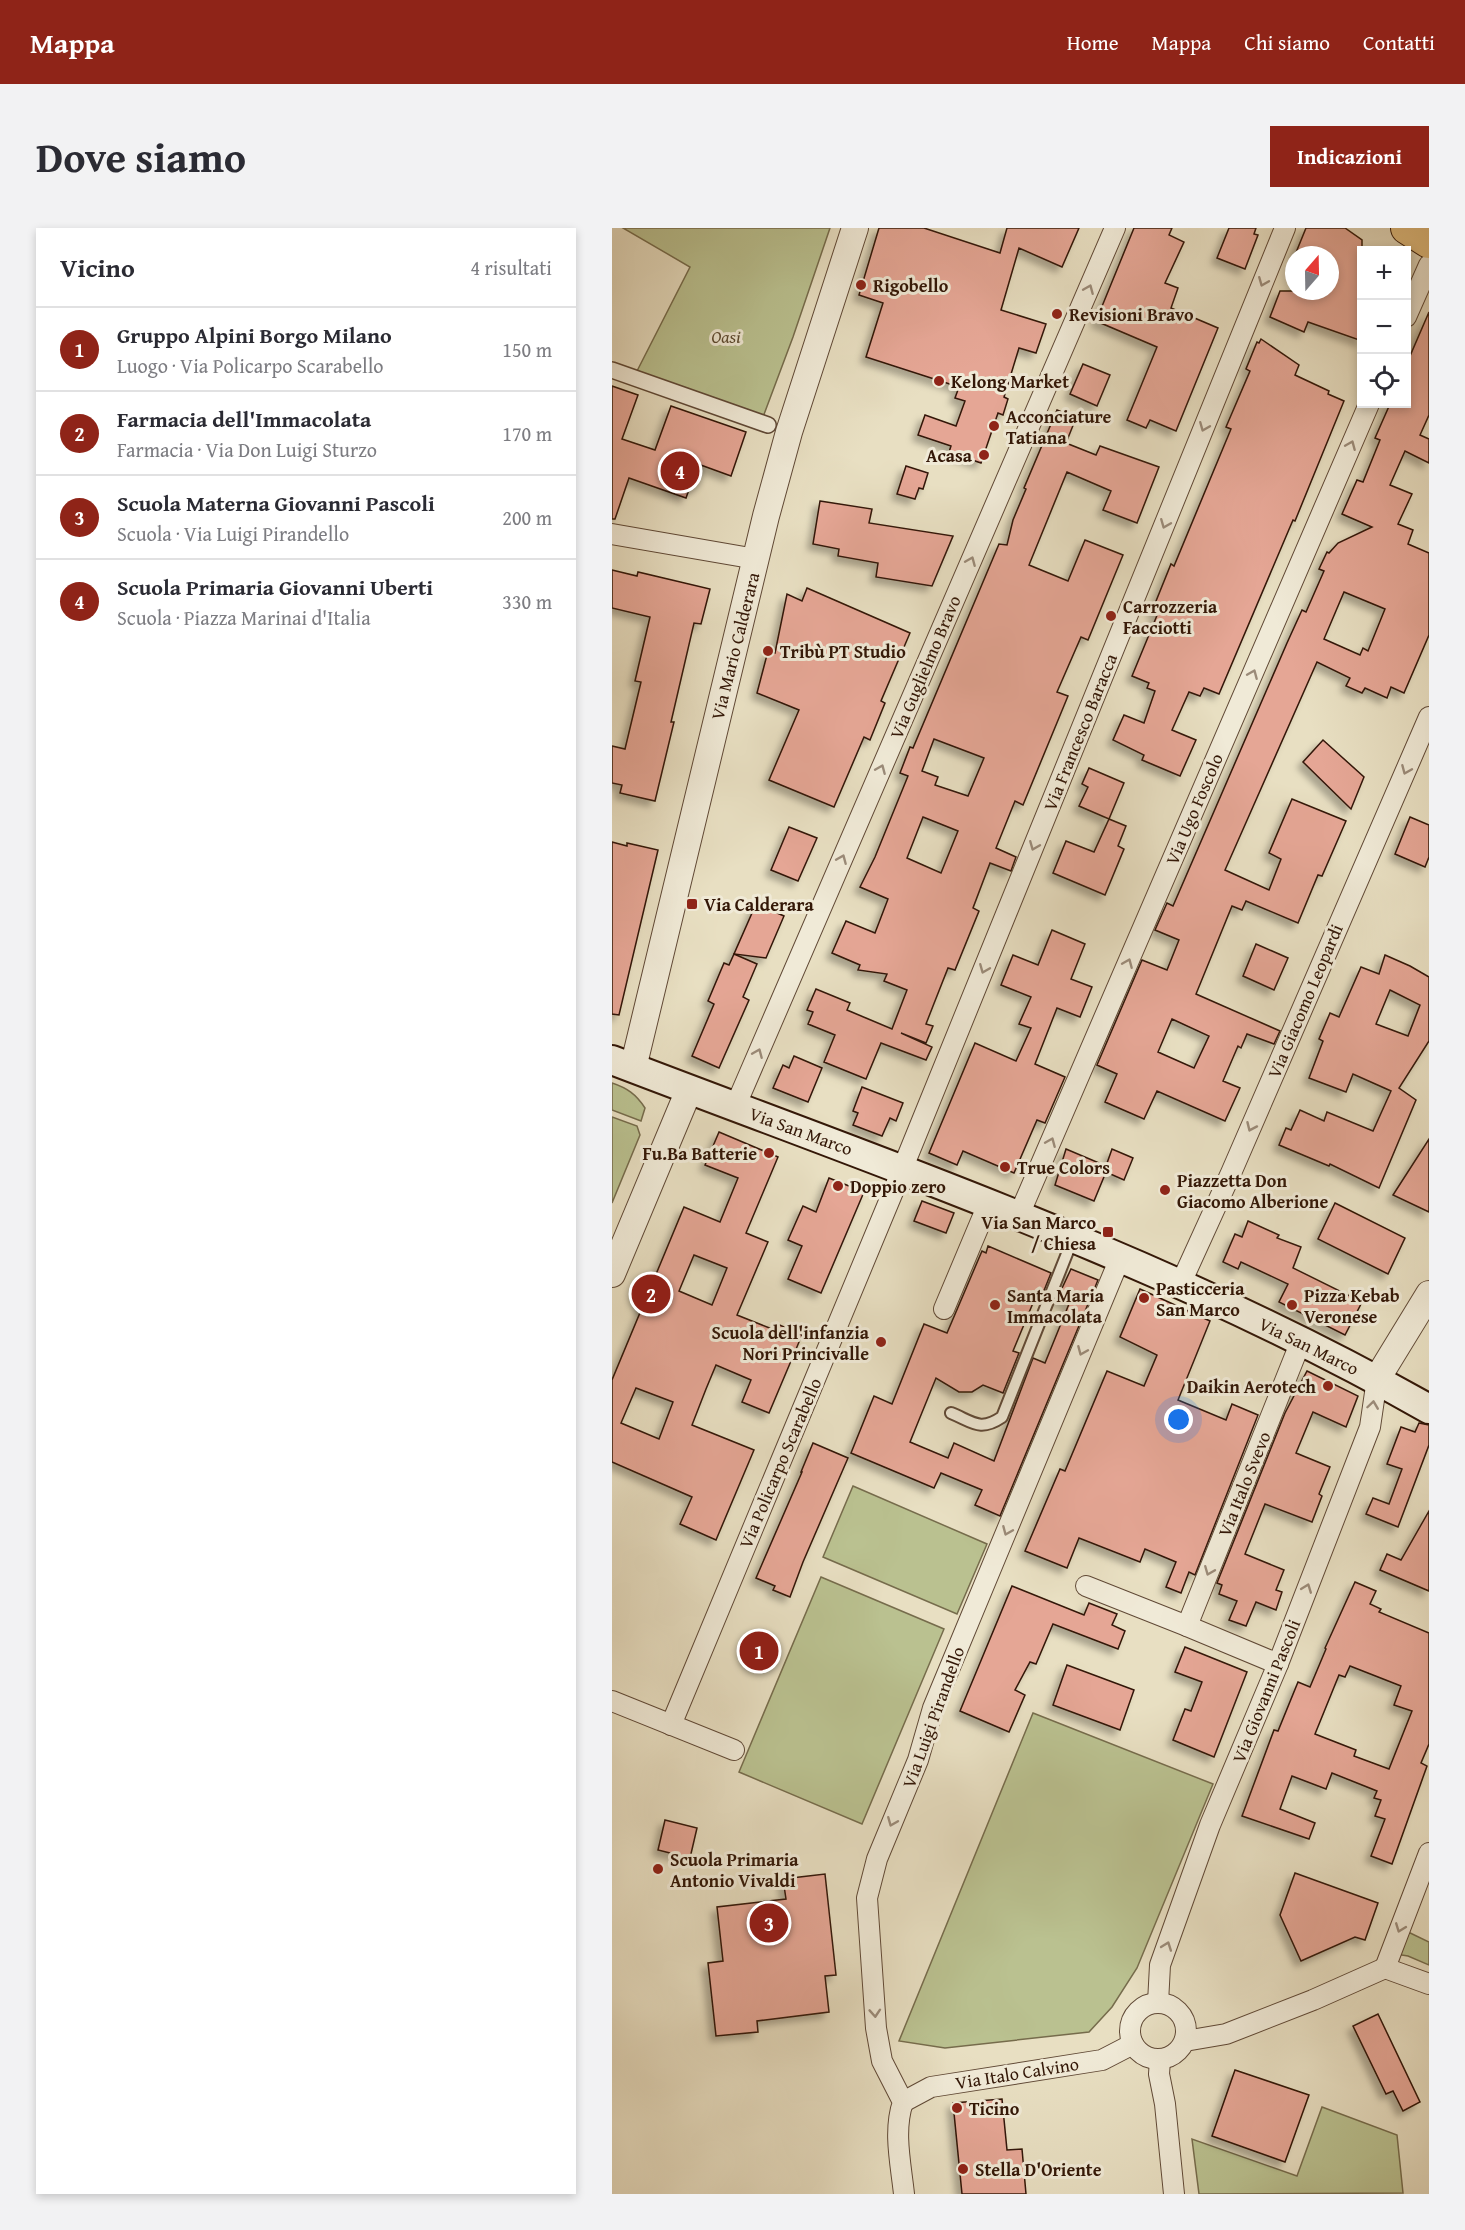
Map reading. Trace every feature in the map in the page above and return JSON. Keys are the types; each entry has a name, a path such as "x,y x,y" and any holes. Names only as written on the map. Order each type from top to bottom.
{"main road":[{"path":"1407,228 1429,242"},
{"name":"Via San Marco","path":"622,1064 902,1168 1074,1237 1301,1341 1429,1408"}],"street":[{"name":"Via Mario Calderara","path":"622,1064 789,432 855,228"},
{"name":"Via Guglielmo Bravo","path":"735,1107 1115,228"},
{"name":"Via Francesco Baracca","path":"902,1168 1285,228"},
{"path":"1411,307 1429,265"},
{"path":"612,370 768,424"},
{"name":"Via Ugo Foscolo","path":"1019,1215 1367,408"},
{"path":"612,534 756,559"},
{"name":"Via Giacomo Leopardi","path":"1180,1285 1429,717"},
{"path":"612,1274 689,1090"},
{"name":"Via Policarpo Scarabello","path":"670,1725 902,1168"},
{"path":"945,1309 989,1202"},
{"name":"Via Luigi Pirandello","path":"903,2102 882,2061 876,2028 867,1898 877,1859 918,1760 933,1708 1120,1258"},
{"path":"1377,1379 1429,1294"},
{"name":"Via Italo Svevo","path":"1187,1626 1301,1341"},
{"name":"Via Giovanni Pascoli","path":"1158,2003 1160,1965 1210,1826 1278,1664 1370,1427 1377,1379"},
{"path":"1086,1586 1278,1664"},
{"path":"612,1701 734,1750"},
{"path":"1385,1968 1429,1854"},
{"path":"1185,2041 1226,2034 1385,1968 1429,1984"},
{"path":"1158,2003 1172,2007 1183,2018 1186,2026 1185,2041 1175,2054 1160,2060 1141,2054 1132,2044 1130,2030 1134,2017 1144,2007 1158,2003"},
{"name":"Via Italo Calvino","path":"903,2102 931,2087 1102,2060 1132,2044"},
{"path":"1160,2060 1174,2194"},
{"path":"903,2102 898,2115 898,2129 904,2194"}],"lane":[{"path":"951,1413 983,1426 1002,1417 1074,1237"}],"green space":[{"name":"Oasi","path":"623,228 830,228 763,417 636,373 690,267"},
{"path":"612,1083 631,1092 642,1103 645,1108 641,1121 612,1110"},
{"path":"612,1117 637,1126 640,1135 612,1203"},
{"path":"853,1486 987,1544 957,1614 823,1557"},
{"path":"821,1577 944,1629 862,1824 739,1772"},
{"path":"1033,1713 1213,1784 1137,1968 1112,2007 1089,2032 945,2048 899,2041"},
{"path":"1404,1930 1429,1942 1429,1965 1408,1956 1395,1954"},
{"path":"1322,2107 1397,2135 1403,2193 1199,2194 1192,2139 1297,2176"}],"building":[{"path":"879,228 924,228 1000,253 1007,228 1079,228 1062,267 1019,248 1001,310 1046,324 1036,353 1019,348 1004,397 1008,399 1003,415 998,413 981,463 949,452 951,446 918,435 925,415 956,426 965,401 955,398 959,387 866,357 883,303 859,295"},
{"path":"1134,228 1172,228 1169,235 1184,242 1165,283 1178,288 1171,308 1218,328 1176,431 1150,420 1146,428 1127,420 1157,347 1096,321"},
{"path":"1229,228 1256,228 1254,234 1258,235 1245,269 1217,258"},
{"path":"1306,228 1345,228 1362,240 1362,246 1357,246 1357,339 1308,322 1304,332 1270,317 1280,291 1285,291 1285,300 1339,300 1339,246 1299,246"},
{"path":"1429,312 1429,415 1420,435 1429,439 1429,463 1405,451 1390,485 1412,494 1398,524 1413,530 1408,544 1429,553 1429,635 1404,693 1391,687 1387,698 1365,688 1362,693 1346,686 1350,678 1317,662 1225,870 1269,890 1281,859 1269,853 1292,799 1346,821 1322,876 1318,875 1298,923 1246,901 1242,910 1232,906 1196,994 1280,1031 1274,1044 1247,1034 1241,1048 1238,1046 1223,1081 1240,1088 1225,1121 1157,1091 1144,1119 1105,1102 1117,1074 1097,1065 1142,960 1167,970 1179,940 1155,930 1167,903 1173,906 1287,643 1302,610 1306,612 1324,571 1319,569 1327,552 1329,553 1338,543 1372,527 1342,514 1357,480 1363,482 1380,440 1375,438 1388,408 1411,408 1411,354","holes":["1344,592 1385,609 1368,651 1363,648 1360,655 1324,639","1172,1019 1209,1036 1194,1068 1158,1052"]},
{"path":"1261,339 1299,365 1295,375 1329,391 1328,394 1344,401 1295,521 1293,520 1219,694 1204,688 1200,696 1189,692 1172,730 1196,740 1180,776 1142,760 1144,755 1113,740 1124,715 1144,723 1155,691 1147,688 1149,683 1132,676 1158,613 1152,611 1171,564 1174,566 1231,429 1226,427 1250,371 1246,369 1257,342 1259,343"},
{"path":"1083,364 1110,375 1097,406 1070,394"},
{"path":"612,386 638,395 622,439 655,450 671,406 746,432 731,476 698,464 686,498 629,478 615,519 612,519"},
{"path":"1057,410 1076,418 1066,443 1096,455 1100,446 1159,467 1137,523 1103,510 1111,491 1067,472 1029,565 1068,581 1085,540 1123,555 1088,640 1081,637 1057,692 1068,696 1023,805 1015,801 996,848 1016,857 1011,871 990,863 973,908 979,911 955,970 948,968 926,1024 933,1026 926,1043 901,1033 932,1047 926,1060 881,1043 866,1079 824,1062 835,1035 808,1024 813,1012 807,1010 816,989 850,1003 847,1010 892,1029 907,990 884,981 887,974 858,970 860,965 832,953 846,921 875,933 888,899 860,887 875,857 908,776 900,773 910,747 913,748 999,544 1007,545 1013,520 1026,489 1024,488","holes":["934,739 984,758 968,796 935,785 938,777 922,771","923,817 958,831 941,873 907,858"]},
{"path":"906,466 928,473 923,489 919,488 915,499 897,494"},
{"path":"820,501 872,509 869,523 953,536 932,586 876,577 878,563 838,556 839,549 813,544"},
{"path":"612,570 637,576 638,572 710,589 701,624 694,623 655,801 620,793 622,785 612,783 612,746 625,749 641,682 635,681 650,617 612,608"},
{"path":"807,588 910,633 881,701 885,703 870,740 864,737 834,807 769,780 799,710 757,693 768,651 775,653 787,594 802,601"},
{"path":"1323,740 1364,777 1351,809 1303,762"},
{"path":"1089,768 1124,783 1109,819 1079,806 1088,787 1082,784"},
{"path":"1410,817 1429,825 1429,857 1425,867 1395,854"},
{"path":"1109,819 1126,826 1118,846 1124,849 1105,895 1053,873 1066,841 1094,852"},
{"path":"789,827 817,838 798,881 771,870"},
{"path":"612,842 658,850 619,1015 612,1014"},
{"path":"756,904 784,916 766,958 734,954"},
{"path":"1052,930 1085,944 1071,979 1092,987 1080,1017 1057,1008 1035,1064 1065,1077 1045,1123 1037,1120 1014,1173 963,1151 957,1165 929,1153 975,1043 1016,1061 1031,1028 1019,1024 1031,997 1001,985 1013,955 1038,965"},
{"path":"1256,944 1288,958 1274,990 1243,976"},
{"path":"734,954 757,964 743,997 749,1000 719,1068 692,1056 714,1004 708,1001 724,963 729,965"},
{"path":"1385,955 1429,977 1429,1041 1399,1088 1416,1100 1379,1188 1330,1164 1329,1166 1279,1145 1286,1128 1291,1130 1300,1110 1324,1121 1327,1112 1373,1131 1391,1091 1353,1074 1346,1092 1309,1078 1323,1041 1319,1039 1330,1013 1339,1017 1361,967 1379,974","holes":["1390,990 1420,1005 1408,1036 1376,1024"]},
{"path":"794,1056 822,1068 808,1102 773,1088 783,1065 789,1068"},
{"path":"862,1087 903,1103 896,1121 890,1118 882,1136 853,1125 858,1113 853,1111"},
{"path":"719,1132 778,1157 746,1233 768,1242 737,1315 772,1329 775,1323 802,1335 769,1413 742,1402 751,1380 716,1365 692,1425 754,1450 716,1540 680,1524 692,1497 612,1462 612,1380 684,1207 720,1222 738,1178 705,1165","holes":["694,1255 727,1268 712,1305 679,1291","636,1388 673,1402 659,1439 621,1423"]},
{"path":"1429,1139 1429,1212 1393,1195"},
{"path":"1066,1149 1106,1166 1112,1149 1133,1158 1124,1180 1106,1172 1094,1201 1055,1185"},
{"path":"829,1178 864,1192 821,1293 788,1279 802,1246 788,1240 803,1206 816,1212"},
{"path":"922,1201 954,1213 946,1233 914,1221"},
{"path":"1335,1203 1405,1238 1388,1274 1318,1239"},
{"path":"1248,1221 1279,1235 1277,1238 1301,1247 1293,1268 1362,1302 1345,1335 1279,1302 1288,1284 1241,1262 1238,1269 1223,1262 1235,1234 1242,1237"},
{"path":"988,1246 1051,1273 1043,1293 1038,1291 1013,1351 1019,1353 1003,1393 983,1385 972,1392 959,1392 936,1378 910,1442 948,1458 954,1443 994,1461 1033,1358 1045,1363 1069,1304 1057,1299 1071,1269 1098,1280 1000,1516 975,1505 982,1490 941,1473 934,1488 851,1453 874,1396 892,1404 924,1324 947,1333 982,1251 986,1253"},
{"path":"1140,1289 1210,1321 1178,1400 1226,1420 1232,1404 1258,1415 1195,1575 1189,1572 1181,1593 1166,1587 1176,1562 1145,1549 1140,1562 1079,1538 1067,1568 1025,1551 1060,1469 1065,1471 1107,1371 1144,1386 1157,1355 1120,1337"},
{"path":"1307,1371 1358,1396 1346,1427 1313,1412 1296,1453 1330,1467 1319,1494 1322,1496 1312,1522 1265,1504 1245,1554 1284,1570 1276,1590 1282,1592 1276,1610 1256,1602 1246,1626 1229,1620 1237,1601 1219,1594 1222,1585 1217,1583 1285,1413"},
{"path":"1419,1423 1429,1425 1429,1445 1398,1527 1366,1514 1373,1498 1389,1504 1402,1469 1387,1464 1401,1427 1415,1432"},
{"path":"813,1443 848,1458 790,1597 773,1590 775,1586 756,1578"},
{"path":"1429,1511 1429,1591 1380,1570 1387,1554 1401,1560"},
{"path":"1355,1582 1376,1591 1370,1604 1381,1609 1379,1612 1429,1633 1429,1744 1421,1763 1427,1766 1392,1864 1371,1856 1385,1819 1375,1816 1381,1800 1374,1798 1377,1791 1332,1773 1326,1789 1292,1776 1280,1809 1315,1823 1309,1839 1242,1816 1274,1730 1278,1731 1298,1682 1310,1687","holes":["1350,1666 1401,1686 1394,1705 1412,1711 1389,1769 1354,1756 1356,1750 1315,1734 1339,1675 1345,1677"]},
{"path":"1012,1586 1084,1615 1089,1603 1117,1614 1112,1625 1125,1631 1118,1649 1053,1624 1036,1664 1030,1662 1015,1690 1025,1695 1009,1732 960,1711"},
{"path":"1185,1647 1247,1672 1214,1757 1173,1740 1185,1709 1191,1711 1202,1682 1175,1672"},
{"path":"1067,1665 1134,1690 1120,1730 1053,1705"},
{"path":"665,1820 697,1828 690,1858 658,1850"},
{"path":"1295,1873 1378,1903 1365,1940 1355,1937 1301,1961 1280,1915"},
{"path":"825,1874 836,1975 825,1976 829,2012 757,2021 758,2032 716,2036 708,1963 723,1961 717,1907 786,1899 783,1879"},
{"path":"1378,2014 1420,2102 1403,2111 1393,2091 1386,2094 1353,2026"},
{"path":"1235,2070 1309,2095 1285,2162 1212,2136"},
{"path":"1002,2099 1007,2150 1022,2149 1026,2194 962,2194 953,2103"}],"place":[{"name":"Rigobello","path":"861,285"},
{"name":"Revisioni Bravo","path":"1057,314"},
{"name":"Kelong Market","path":"939,381"},
{"name":"Acconciature Tatiana","path":"994,426"},
{"name":"Acasa","path":"984,455"},
{"name":"Scuola Primaria Giovanni Uberti","path":"680,471"},
{"name":"Carrozzeria Facciotti","path":"1111,616"},
{"name":"Tribù PT Studio","path":"768,651"},
{"name":"Via Calderara","path":"692,904"},
{"name":"Fu.Ba Batterie","path":"769,1153"},
{"name":"True Colors","path":"1005,1167"},
{"name":"Doppio zero","path":"838,1186"},
{"name":"Piazzetta Don Giacomo Alberione","path":"1165,1190"},
{"name":"Via San Marco / Chiesa","path":"1108,1232"},
{"name":"Farmacia dell'Immacolata","path":"651,1294"},
{"name":"Pasticceria San Marco","path":"1144,1298"},
{"name":"Santa Maria Immacolata","path":"995,1305"},
{"name":"Pizza Kebab Veronese","path":"1292,1305"},
{"name":"Scuola dell'infanzia Nori Princivalle","path":"881,1342"},
{"name":"Daikin Aerotech","path":"1328,1386"},
{"name":"Gruppo Alpini Borgo Milano","path":"759,1651"},
{"name":"Scuola Primaria Antonio Vivaldi","path":"658,1869"},
{"name":"Scuola Materna Giovanni Pascoli","path":"769,1923"},
{"name":"Ticino","path":"957,2108"},
{"name":"Stella D'Oriente","path":"963,2169"}]}
